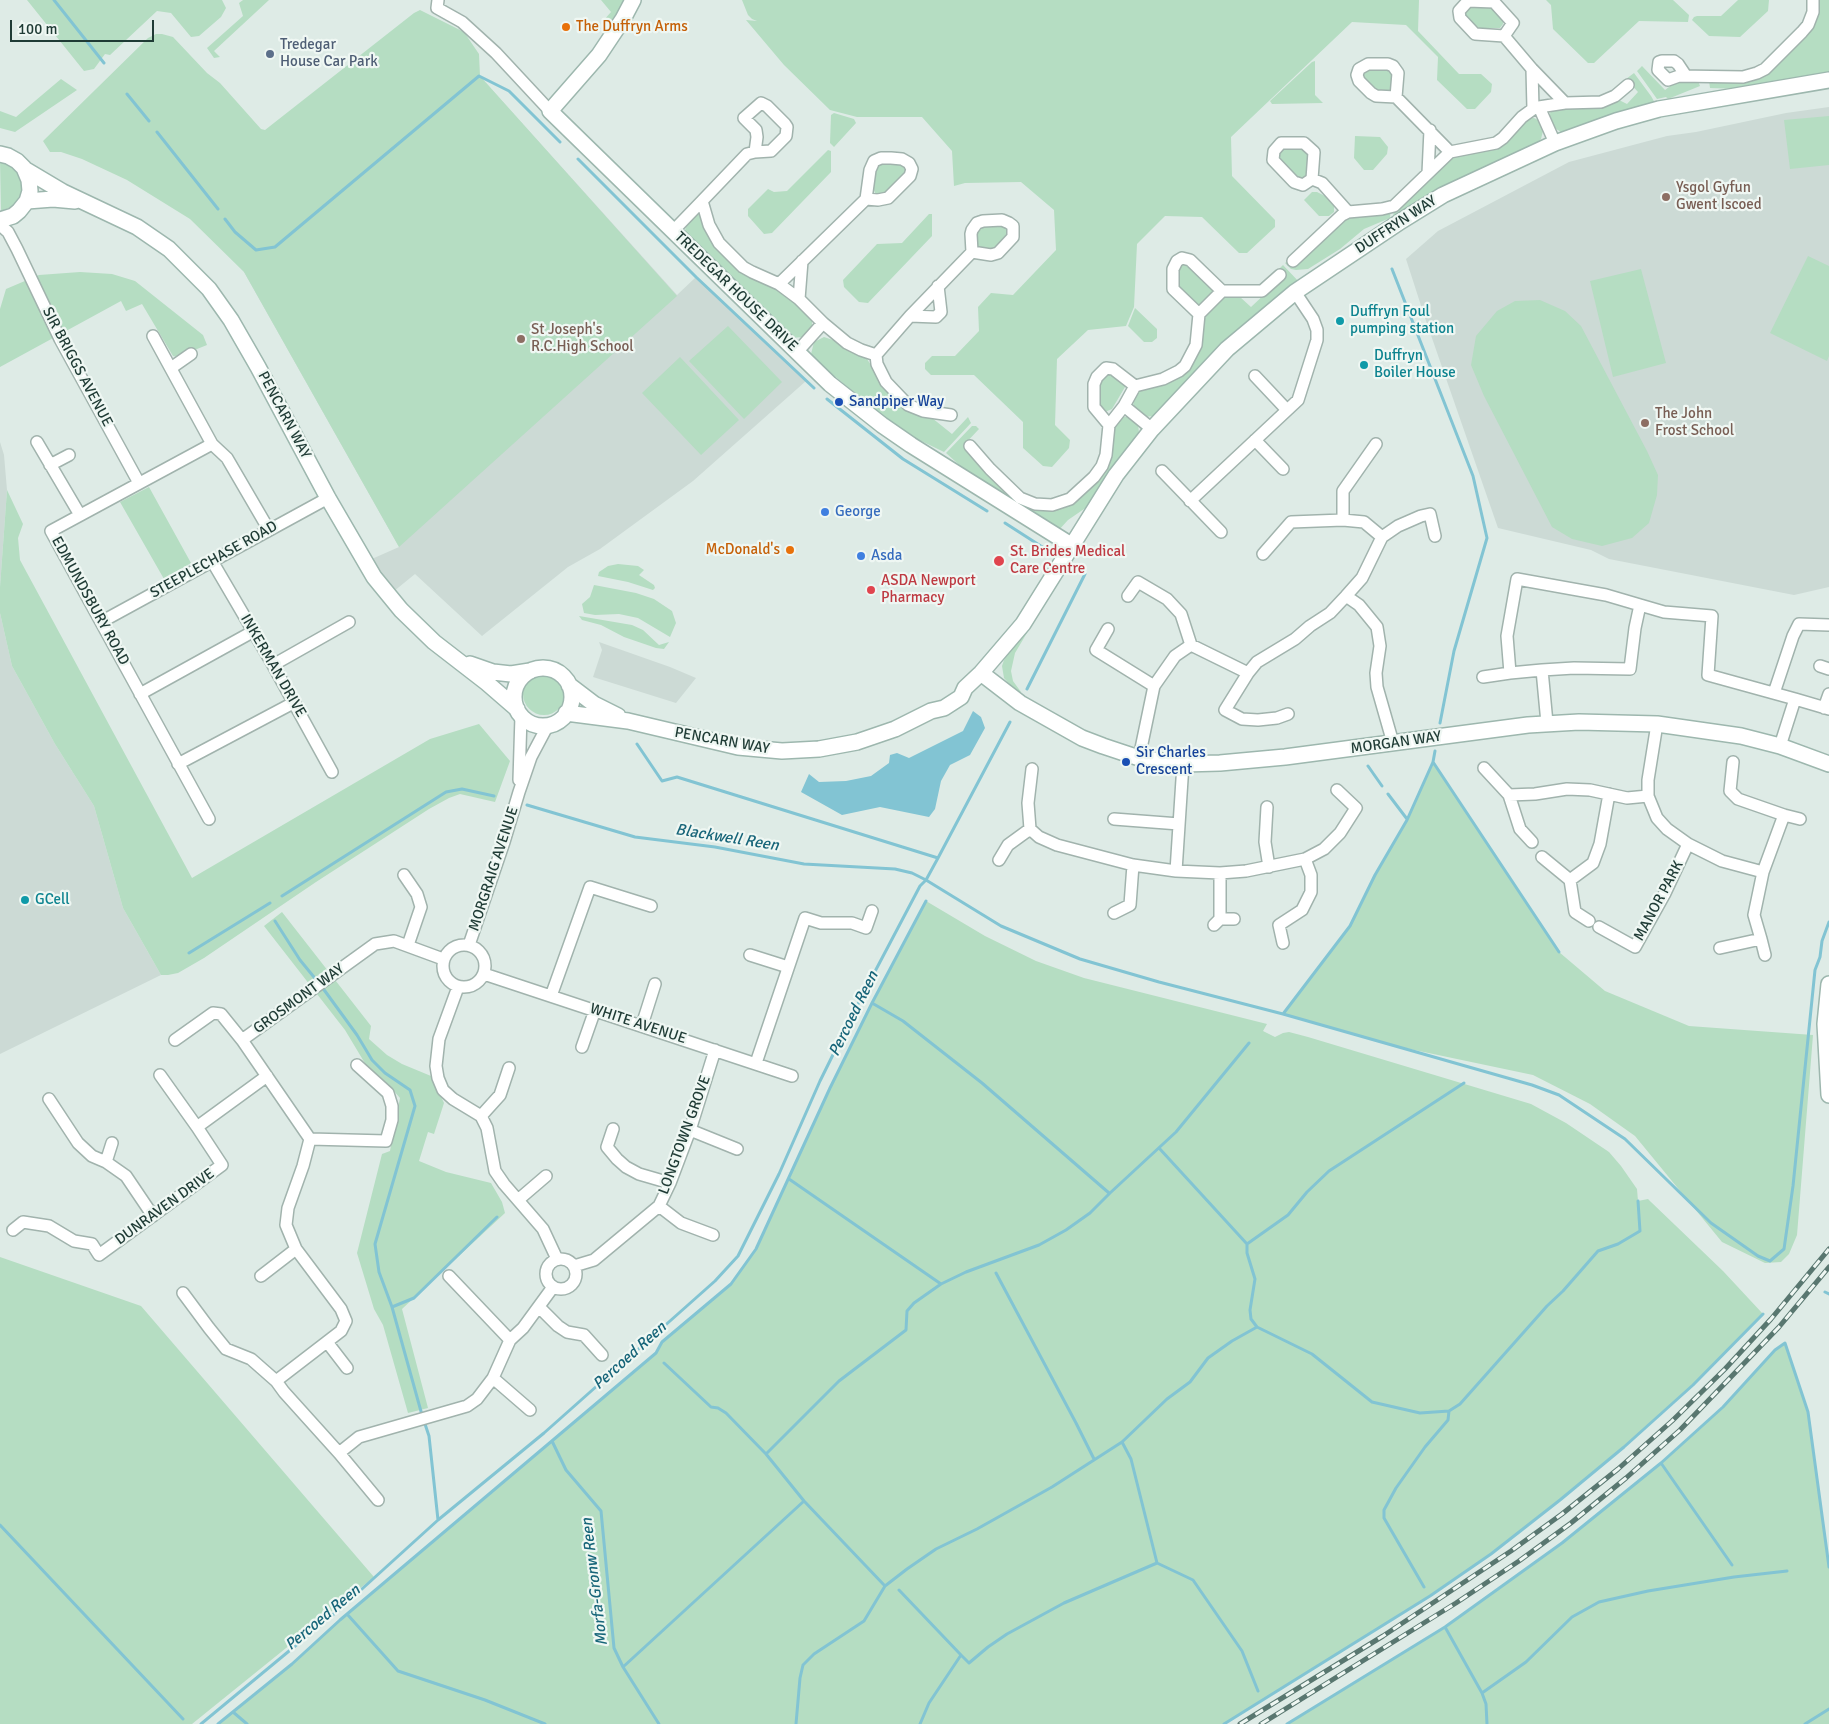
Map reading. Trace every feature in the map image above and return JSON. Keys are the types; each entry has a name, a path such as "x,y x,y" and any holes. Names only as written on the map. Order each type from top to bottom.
{"street":[{"name":"TREDEGAR HOUSE DRIVE","path":"438,0 437,8 462,22 496,53 550,111 830,384 882,425 1006,506 1071,545"},
{"path":"550,111 599,55 633,0"},
{"path":"1686,76 1743,77 1765,69 1808,25 1813,12 1814,0"},
{"path":"1504,36 1513,23 1494,2 1468,1 1459,11 1460,18 1476,34 1504,36 1532,69 1565,103"},
{"path":"1532,69 1536,108 1555,143"},
{"name":"DUFFRYN WAY","path":"1071,545 1116,475 1152,428 1227,349 1295,292 1400,220 1443,195 1555,143 1616,121 1659,110 1829,80"},
{"path":"1293,261 1342,215 1348,212 1394,206 1450,152 1496,142 1503,138 1522,117 1536,108 1565,103 1602,102 1616,96 1628,84"},
{"path":"1396,96 1450,152"},
{"path":"673,231 744,158 755,152 771,151 786,136 788,132 785,124 767,106 761,103 744,118 756,130 758,137 755,152"},
{"path":"1428,173 1430,130"},
{"name":"PENCARN WAY","path":"0,154 17,161 26,170 84,202 137,227 169,249 188,266 209,289 231,320 328,498 369,570 388,596 428,637 455,657 519,712"},
{"path":"779,284 866,199 870,170 874,161 881,158 891,158 902,159 909,163 912,169 910,176 888,198 878,200 866,199"},
{"path":"0,220 13,216 23,206 30,190 26,170"},
{"path":"1312,179 1322,183 1348,212"},
{"name":"PENCARN WAY","path":"23,206 53,199 84,202"},
{"path":"702,201 714,235 728,254 752,272 779,284 799,299 847,343 876,355"},
{"name":"SIR BRIGGS AVENUE","path":"17,249 15,228 23,206"},
{"name":"SIR BRIGGS AVENUE","path":"0,225 8,232 60,339 140,483"},
{"path":"951,415 922,411 908,405 886,382 877,364 876,355 910,316 972,252"},
{"path":"1199,314 1173,289 1173,269 1177,261 1182,258 1190,260 1222,292"},
{"path":"799,299 802,261"},
{"path":"970,446 1020,498 1035,504 1052,505 1062,503 1077,494 1094,478 1102,466 1108,447 1109,425 1124,406 1135,386 1163,379 1185,366 1196,345 1199,314 1222,292 1262,291 1280,275"},
{"path":"910,316 936,317 941,312 938,286"},
{"path":"1190,501 1298,400 1317,340 1317,330 1313,319 1295,292"},
{"path":"796,352 823,323"},
{"path":"153,336 212,444 227,458 269,530"},
{"path":"170,368 191,354"},
{"path":"1109,425 1094,407 1094,384 1097,376 1106,368 1113,369 1135,386"},
{"path":"1255,376 1287,410"},
{"path":"1124,406 1152,428"},
{"path":"1255,440 1283,469"},
{"path":"37,442 80,515"},
{"name":"EDMUNDSBURY ROAD","path":"209,819 51,530 212,444"},
{"path":"1343,520 1343,491 1376,444"},
{"path":"50,465 69,455"},
{"path":"1162,471 1221,532"},
{"name":"STEEPLECHASE ROAD","path":"101,622 328,498"},
{"path":"1288,714 1266,719 1242,719 1221,713 1257,662 1296,639 1310,626 1330,613 1346,596 1362,578 1382,537 1398,526 1430,514 1436,536"},
{"path":"1262,554 1291,522 1343,520 1364,522 1382,537"},
{"name":"PENCARN WAY","path":"566,713 628,720 738,747 782,752 819,749 857,742 895,729 931,711 940,701 954,691 965,688 981,674 1023,624 1071,545"},
{"name":"INKERMAN DRIVE","path":"212,561 295,702 332,772"},
{"path":"1510,673 1507,636 1517,579 1606,595 1664,612 1712,616 1708,675 1827,709 1829,694"},
{"path":"1128,596 1138,582 1167,599 1181,614 1190,645 1248,674"},
{"path":"1346,596 1359,605 1377,627 1380,646 1376,673 1377,687 1392,743"},
{"path":"1483,677 1574,668 1630,669 1634,628 1640,605"},
{"path":"273,665 349,622"},
{"path":"1774,693 1793,636 1799,624 1829,625"},
{"path":"1108,629 1096,650 1154,686"},
{"path":"140,694 254,631"},
{"path":"1139,758 1154,686 1175,656 1190,645"},
{"name":"PENCARN WAY","path":"455,657 493,672 511,674 531,671"},
{"path":"545,668 553,670 560,674 569,685 572,699 566,713 555,723 538,725 529,722 519,712 514,700 514,691 523,676 531,671 545,668"},
{"path":"1542,670 1546,723"},
{"name":"MORGAN WAY","path":"981,674 1020,703 1057,725 1103,746 1139,758 1183,764 1261,760 1546,723 1605,722 1657,724 1741,736 1780,746 1829,764"},
{"name":"PENCARN WAY","path":"569,685 594,704 628,720"},
{"path":"1780,746 1795,699"},
{"path":"178,764 295,702"},
{"name":"MORGRAIG AVENUE","path":"519,712 521,747 519,792"},
{"name":"MANOR PARK","path":"1657,724 1648,780 1648,796 1657,818 1667,829 1688,844 1722,861 1763,872"},
{"name":"MORGRAIG AVENUE","path":"469,945 519,792 532,757 548,725"},
{"path":"1733,762 1730,791 1738,799 1800,819"},
{"path":"1176,871 1180,785 1183,764"},
{"path":"1484,768 1510,795 1520,829 1532,842"},
{"path":"1032,770 1028,803 1030,829 1039,837 1057,845 1133,865 1176,871 1220,873 1269,867 1305,859 1324,848 1340,833 1356,808 1338,790"},
{"path":"1510,795 1535,794 1567,789 1590,790 1627,798 1648,796"},
{"path":"1542,857 1570,880 1594,863 1600,844 1608,794"},
{"path":"1267,807 1265,849 1269,867"},
{"path":"1765,955 1754,915 1763,872 1784,815"},
{"path":"1114,819 1179,824"},
{"path":"999,860 1008,845 1030,829"},
{"name":"MANOR PARK","path":"1570,880 1575,912 1635,947 1665,894 1688,844"},
{"path":"1283,943 1279,925 1302,910 1311,892 1311,875 1305,859"},
{"path":"1114,913 1130,905 1133,865"},
{"path":"1220,873 1217,922 1234,919"},
{"path":"404,875 418,894 421,908 408,945"},
{"path":"551,996 590,887 651,906"},
{"path":"756,1063 805,918 821,923 852,923 866,928 872,911"},
{"path":"1720,948 1761,940"},
{"name":"GROSMONT WAY","path":"310,1139 242,1040 375,944 394,941 443,959"},
{"name":"MORGRAIG AVENUE","path":"443,959 452,948 458,945 469,945 478,950 485,960 484,974"},
{"path":"750,955 788,967"},
{"path":"443,959 443,974 447,981 458,987 472,987 479,982 484,974"},
{"name":"WHITE AVENUE","path":"484,974 792,1076"},
{"path":"642,1025 655,984"},
{"path":"1829,984 1825,1024 1829,1094"},
{"path":"458,987 439,1039 436,1066 438,1078 443,1090 453,1099 481,1116 487,1128 496,1171 504,1184 543,1229 556,1259"},
{"path":"582,1047 595,1010"},
{"path":"175,1040 213,1013 221,1014 242,1040"},
{"name":"LONGTOWN GROVE","path":"574,1266 594,1260 659,1206 690,1130 715,1050"},
{"path":"276,1381 341,1331 346,1321 341,1309 296,1249 286,1225 288,1208 303,1166 310,1139 386,1141 392,1113 388,1093 357,1065"},
{"path":"481,1116 500,1095 509,1068"},
{"path":"160,1075 197,1126 267,1076"},
{"path":"49,1100 78,1142 92,1156 106,1162 126,1176 153,1216"},
{"name":"DUNRAVEN DRIVE","path":"13,1230 23,1222 49,1226 74,1241 92,1244 100,1255 222,1165 197,1126"},
{"path":"613,1129 607,1148 616,1159 639,1174 670,1183"},
{"path":"690,1130 737,1149"},
{"path":"106,1162 112,1143"},
{"path":"518,1200 546,1176"},
{"path":"659,1206 681,1223 712,1235"},
{"path":"261,1276 296,1249"},
{"path":"556,1259 565,1259 574,1266 576,1274 573,1283 562,1289 553,1287 547,1281 545,1272 551,1262 556,1259"},
{"path":"449,1276 510,1340"},
{"path":"339,1453 359,1437 435,1417 467,1406 477,1398 493,1378 510,1340 523,1328 553,1287"},
{"path":"182,1293 226,1349 251,1359 276,1381 378,1500"},
{"path":"539,1307 558,1326 567,1332 584,1335 602,1355"},
{"path":"327,1342 348,1368"},
{"path":"493,1378 530,1410"}],"shaded area":[{"name":"St Joseph's R.C.High School","path":"486,83 677,295 696,277 806,381 693,481 600,549 568,567 482,636 415,574 388,596 365,562 399,547 244,272"},
{"name":"The John Frost School","path":"1829,107 1829,587 1794,595 1609,559 1591,550 1498,528 1406,259 1438,231 1569,162 1667,136 1696,132 1786,113"},
{"path":"0,442 4,455 7,490 0,587"},
{"path":"0,613 12,666 55,744 94,806 123,908 161,975 0,1054"},
{"path":"599,642 696,678 676,703 593,677 602,650"}],"green space":[{"path":"27,0 222,0 226,8 221,17 199,36 191,37 171,13 157,11 110,55 105,54 94,69 84,71"},
{"path":"243,0 269,0 214,51 220,57 214,58 207,48 243,16 239,3"},
{"path":"601,0 625,0 608,26 603,21 611,12"},
{"path":"742,0 1419,0 1418,31 1459,74 1481,74 1492,84 1491,92 1475,109 1467,109 1437,80 1438,57 1406,25 1352,22 1231,137 1232,176 1275,220 1275,227 1247,253 1239,253 1202,217 1165,216 1137,244 1134,307 1126,326 1088,330 1057,359 1055,425 1070,440 1069,448 1052,467 1043,466 1023,448 1023,422 974,375 931,375 925,369 925,363 932,356 955,356 979,331 978,307 991,293 1013,295 1056,250 1054,210 1021,182 965,183 954,186 952,151 922,117 857,117 830,110 784,65 746,20 757,21 748,15"},
{"path":"1546,0 1673,0 1689,15 1688,22 1639,21 1594,63 1588,63 1553,29 1551,5"},
{"path":"1738,0 1769,0 1768,11 1740,37 1709,36 1692,20 1697,16 1721,16"},
{"path":"1818,0 1829,0 1829,74 1740,89 1710,88 1709,81 1779,61"},
{"path":"1489,5 1503,20 1500,28 1479,28 1466,18 1464,14 1466,7"},
{"name":"St Joseph's R.C.High School","path":"420,10 464,32 479,54 480,76 677,296 399,547 244,272 190,219 127,180 82,159 61,152 50,152 43,141 148,38 156,34 173,37 207,73 220,83 261,129 265,130"},
{"path":"1315,61 1315,95 1323,103 1272,104 1270,101"},
{"path":"1642,66 1665,90 1677,81 1698,81 1700,86 1668,99 1666,97 1657,99 1637,71"},
{"path":"1367,68 1384,68 1393,72 1392,89 1387,92 1377,92 1364,80 1363,73"},
{"path":"1634,73 1655,103 1567,132 1561,132 1553,127 1549,118 1551,110 1619,100 1627,104 1638,92 1626,79"},
{"path":"61,79 77,90 15,132 0,128 0,111 16,117"},
{"path":"834,113 854,119 856,123 834,147 830,143 831,115"},
{"path":"1829,116 1829,165 1790,169 1784,120"},
{"path":"1532,117 1540,121 1543,131 1541,139 1536,145 1393,218 1394,208 1452,156 1484,150 1525,118"},
{"path":"1355,136 1380,137 1388,147 1387,154 1373,170 1364,170 1354,158"},
{"path":"1283,148 1300,148 1308,154 1308,175 1306,177 1300,180 1277,161 1276,155"},
{"path":"828,150 831,151 831,172 772,233 764,234 748,216 748,209 768,189 774,192 787,191"},
{"path":"0,160 12,164 21,177 22,186 21,194 16,202 9,208 1,211"},
{"path":"894,162 904,165 906,170 905,176 885,195 878,195 875,193 872,184 874,170 878,164"},
{"path":"1312,192 1325,196 1334,206 1334,212 1329,216 1319,216 1304,200"},
{"path":"1391,209 1390,218 1364,229 1340,249 1308,269 1291,269 1285,263 1345,218"},
{"path":"697,214 701,216 709,235 781,289 812,318 812,329 804,337 790,338 685,232 686,223"},
{"path":"929,214 932,214 932,236 868,303 859,302 844,287 843,280 877,244 902,243"},
{"path":"999,224 1007,227 1008,235 995,249 984,250 975,246 975,234 979,227"},
{"path":"1808,256 1829,266 1829,356 1827,361 1770,333"},
{"path":"1181,264 1187,264 1212,288 1214,293 1203,306 1197,307 1177,287 1178,267"},
{"path":"1283,265 1300,283 1153,416 1145,417 1134,409 1133,400 1138,392 1190,368 1199,350 1202,324 1216,302 1226,296 1233,295 1240,297 1251,307 1284,276 1279,269"},
{"path":"1641,269 1666,363 1613,377 1590,281"},
{"path":"80,272 112,274 135,281 203,335 207,345 177,357 173,356 142,304 126,311 121,301 0,367 0,309 6,289 39,275"},
{"path":"1540,300 1565,311 1581,326 1658,475 1657,495 1649,523 1632,538 1602,546 1572,539 1552,527 1484,396 1471,365 1476,336 1497,311 1515,301"},
{"path":"1135,308 1157,329 1157,338 1152,342 1144,342 1128,326"},
{"path":"728,326 782,382 744,419 689,361"},
{"path":"824,337 837,340 867,359 876,373 952,434 968,417 971,423 944,452 911,436 882,415 815,360 811,354 814,342"},
{"path":"680,357 739,420 701,455 642,393"},
{"path":"1109,372 1124,382 1125,387 1112,409 1105,412 1100,410 1097,384"},
{"path":"1128,417 1138,424 1139,433 1136,440 1087,507 1068,520 1058,531 966,471 946,453 972,426 976,426 979,429 963,446 1012,497 1051,509 1111,455 1113,432 1117,419"},
{"path":"149,487 191,563 164,579 120,502"},
{"path":"7,490 23,524 18,538 20,560 192,878 430,739 479,724 510,761 495,802 460,794 449,798 316,882 204,958 178,973 161,975 123,908 94,806 55,744 12,666 0,613"},
{"path":"618,564 638,566 644,570 639,575 654,585 655,588 653,590 628,582 598,576 599,572 608,566"},
{"path":"1065,569 1015,653 1011,671 1013,681 1021,692 1018,694 1004,678 1002,666 1004,660"},
{"path":"594,585 636,593 654,599 672,611 676,623 670,637 638,618 619,614 595,615 584,613 582,604 590,597"},
{"path":"579,616 632,625 643,630 659,645 669,642 664,649 656,648 624,637 601,625 582,620"},
{"path":"548,673 556,676 562,682 565,694 562,706 556,712 540,715 532,712 526,706 523,690 526,682 532,676"},
{"path":"1433,762 1559,952 1605,991 1689,1026 1813,1035 1797,1235 1789,1254 1781,1262 1765,1263 1722,1242 1635,1136 1590,1104 1533,1075 1400,1047 1283,1014 1350,926 1375,875 1407,820"},
{"path":"926,901 985,936 1036,961 1084,978 1267,1024 1263,1031 1275,1037 1289,1032 1531,1104 1566,1123 1609,1152 1637,1189 1638,1201 1648,1199 1723,1271 1763,1314 1693,1385 1624,1447 1491,1554 1430,1596 1224,1724 218,1724 292,1664 340,1620 656,1353 662,1342 731,1284 756,1249 830,1088"},
{"path":"282,912 371,1026 369,1039 387,1055 402,1064 431,1076 444,1103 434,1134 428,1132 419,1161 446,1172 491,1183 502,1202 505,1213 402,1309 428,1408 408,1413 383,1325 374,1309 357,1253 382,1154 390,1151 400,1098 387,1083 366,1065 345,1030 264,926"},
{"path":"0,1257 141,1306 374,1577 192,1724 0,1724"},
{"path":"1785,1343 1808,1412 1829,1567 1829,1724 1287,1724 1445,1627 1562,1543 1661,1463 1723,1408 1775,1350"}],"water":[{"path":"973,711 981,717 985,728 970,755 950,765 941,781 935,809 929,817 880,807 842,815 801,792 809,774 819,782 846,781 871,776 889,763 890,755 897,753 909,758 963,731"}],"waterway":[{"path":"54,0 104,63"},
{"path":"225,219 235,232 256,250 275,247 479,76 509,91 560,142"},
{"path":"127,94 149,121"},
{"path":"157,132 218,209"},
{"path":"578,159 696,277 814,388"},
{"path":"1392,269 1473,476 1487,538 1454,651 1440,723"},
{"path":"827,399 903,459 987,511"},
{"path":"1005,523 1047,550"},
{"path":"1027,689 1085,574 1080,570"},
{"path":"201,1724 341,1608 438,1520 544,1433 715,1281 738,1256 779,1174 820,1081 861,998 1010,722"},
{"path":"637,744 662,781 677,777 938,858"},
{"path":"1283,1014 1350,926 1375,875 1407,820 1433,762 1435,751"},
{"path":"1433,762 1559,952"},
{"path":"1368,766 1382,786"},
{"name":"Blackwell Reen","path":"282,896 446,792 462,789 494,796"},
{"path":"1388,794 1407,819"},
{"path":"527,805 635,837 715,847 804,864 895,869 912,873 1001,926 1080,959 1159,982 1283,1014 1532,1085 1559,1095 1625,1139 1711,1223 1758,1256 1770,1261 1784,1249 1793,1186 1815,970 1829,922"},
{"name":"Percoed Reen","path":"218,1724 292,1664 340,1620 656,1353 662,1342 731,1284 756,1249 830,1088 926,901"},
{"name":"Blackwell Reen","path":"189,953 270,903"},
{"path":"275,921 300,960 318,982"},
{"path":"322,987 357,1035 372,1060 385,1073 410,1090 415,1106 375,1244 379,1272 392,1307 422,1415"},
{"path":"872,1003 903,1021 982,1083 1109,1193"},
{"path":"766,1454 839,1381 906,1330 907,1311 914,1303 941,1284 966,1272 1039,1245 1066,1230 1090,1213 1176,1132 1249,1043"},
{"path":"1257,1327 1251,1319 1250,1310 1255,1279 1247,1253 1247,1244 1288,1215 1307,1192 1329,1171 1464,1083"},
{"path":"1159,1148 1247,1244"},
{"path":"789,1179 941,1284"},
{"path":"796,1724 803,1665 814,1654 864,1621 885,1586 936,1549 977,1529 1052,1487 1122,1442 1167,1399 1190,1382 1208,1358 1232,1341 1257,1327 1312,1354 1372,1402 1420,1413 1449,1411 1460,1404 1598,1251 1618,1244 1640,1231 1638,1201"},
{"path":"392,1307 414,1298 497,1217"},
{"path":"996,1273 1094,1459"},
{"path":"1825,1292 1829,1294"},
{"path":"1224,1724 1430,1596 1491,1554 1624,1447 1693,1385 1763,1314"},
{"path":"1287,1724 1445,1627 1562,1543 1661,1463 1723,1407 1775,1350 1785,1343 1808,1412 1829,1567"},
{"path":"664,1363 711,1407 718,1408 726,1413 766,1454 804,1501 885,1586"},
{"path":"1424,1587 1384,1518 1384,1510 1396,1488 1425,1447 1448,1420 1449,1411"},
{"path":"424,1421 429,1436 438,1520"},
{"name":"Morfa-Gronw Reen","path":"552,1441 566,1470 601,1511 614,1648 623,1667 659,1724"},
{"path":"1122,1442 1131,1459 1157,1563"},
{"path":"1661,1463 1732,1565"},
{"path":"623,1667 804,1501"},
{"path":"0,1525 183,1719"},
{"path":"961,1655 969,1663 1007,1634 1064,1603 1157,1563 1193,1580 1242,1651 1258,1691"},
{"path":"1482,1693 1526,1662 1572,1617 1599,1602 1648,1591 1734,1577 1787,1571"},
{"path":"899,1590 961,1655 929,1703 920,1724"},
{"path":"347,1614 398,1671 485,1700 545,1724"},
{"path":"1445,1627 1482,1693 1486,1704 1487,1724"},
{"path":"1805,1724 1829,1709"},
{"path":"233,1712 247,1724"}],"railway":[{"path":"1240,1724 1383,1636 1511,1551 1562,1514 1618,1469 1672,1421 1725,1369 1771,1319 1829,1249"},
{"path":"1261,1724 1456,1603 1571,1523 1680,1430 1779,1327 1829,1267"}],"place":[{"name":"The Duffryn Arms","path":"566,27"},
{"name":"Tredegar House Car Park","path":"270,54"},
{"name":"Ysgol Gyfun Gwent Iscoed","path":"1666,197"},
{"name":"Duffryn Foul pumping station","path":"1340,321"},
{"name":"St Joseph's R.C.High School","path":"521,339"},
{"name":"Duffryn Boiler House","path":"1364,365"},
{"name":"Sandpiper Way","path":"839,402"},
{"name":"The John Frost School","path":"1645,423"},
{"name":"George","path":"825,512"},
{"name":"McDonald's","path":"790,550"},
{"name":"Asda","path":"861,556"},
{"name":"St. Brides Medical Care Centre","path":"999,561"},
{"name":"ASDA Newport Pharmacy","path":"871,590"},
{"name":"Sir Charles Crescent","path":"1126,762"},
{"name":"GCell","path":"25,900"}]}
